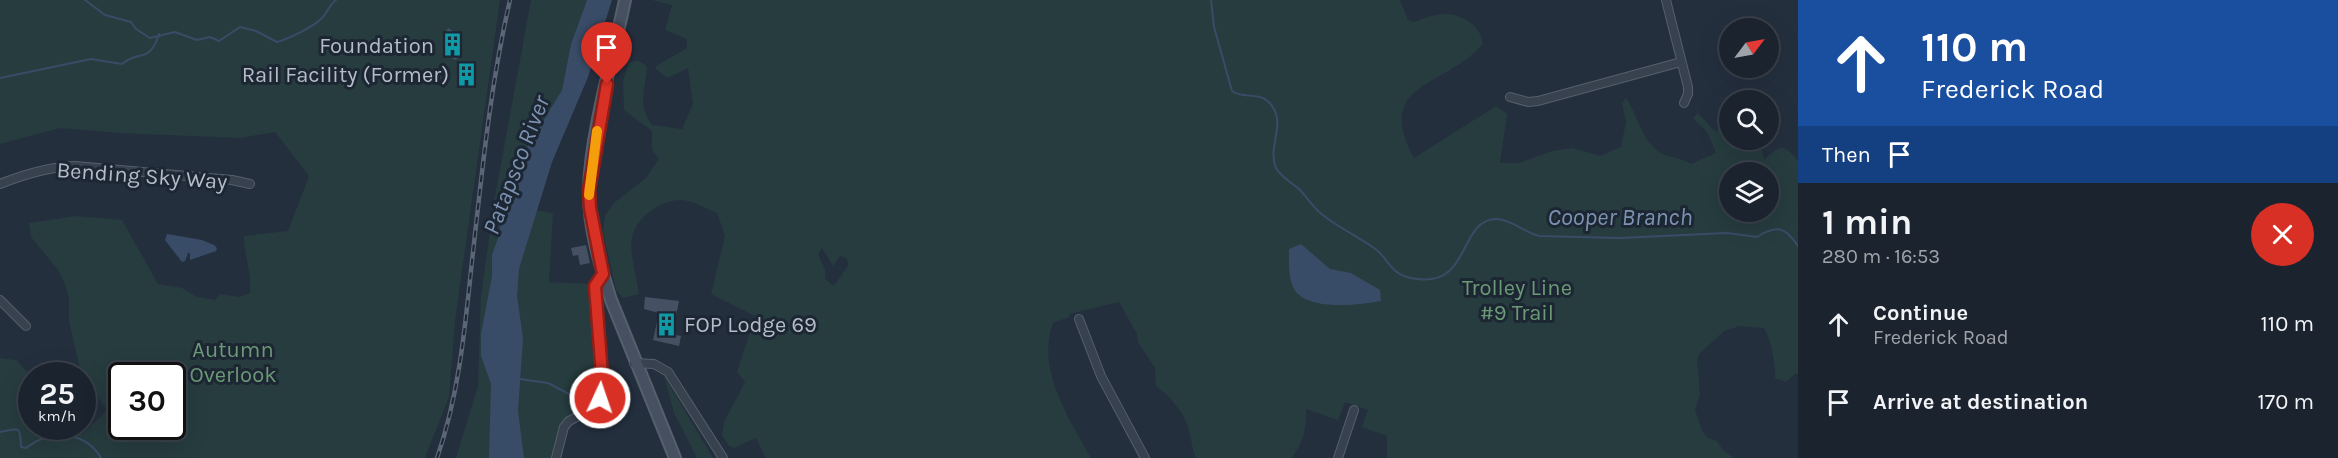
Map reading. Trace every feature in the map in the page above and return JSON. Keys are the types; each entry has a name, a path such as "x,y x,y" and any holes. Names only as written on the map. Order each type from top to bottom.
{"main road":[{"path":"625,0 598,127 589,190 590,208 603,274 634,363 675,458"}],"street":[{"path":"1666,0 1688,87 1684,103"},
{"path":"1510,97 1528,102 1538,101 1681,62"},
{"name":"Bending Sky Way","path":"0,184 31,172 57,166 232,180 250,184"},
{"path":"556,458 564,427 569,421 593,409 602,390 595,286 603,274"},
{"path":"0,300 26,326"},
{"path":"1080,319 1101,376 1145,458"},
{"path":"634,363 654,363 668,372 723,458"},
{"path":"1338,458 1354,410"}],"green space":[{"name":"Autumn Overlook","path":"0,0 500,0 455,321 449,397 425,458 0,458 0,358 18,362 18,440 96,440 96,421 107,410 96,394 96,362 78,362 69,321 69,298 65,284 58,270 31,237 29,223 76,216 122,220 158,284 182,288 197,297 215,300 220,294 239,297 250,293 244,236 288,231 309,176 275,132 240,138 60,128 0,144"},
{"path":"531,0 587,0 571,44 562,90 519,160 504,205 553,213 549,282 592,284 598,389 590,405 566,418 561,425 552,458 456,458 478,386 481,296 494,202"},
{"name":"Trolley Line #9 Trail","path":"652,0 1400,0 1408,20 1413,22 1438,14 1453,15 1465,19 1475,27 1483,44 1450,70 1419,89 1408,100 1402,114 1404,133 1414,158 1496,106 1507,114 1500,163 1519,163 1552,151 1572,148 1600,156 1621,147 1626,122 1622,103 1626,98 1650,143 1663,154 1691,164 1716,153 1707,132 1693,118 1698,113 1715,131 1719,130 1719,150 1762,150 1764,160 1781,148 1793,155 1798,161 1798,374 1786,382 1775,378 1769,338 1764,328 1740,326 1724,331 1699,354 1697,360 1700,394 1695,410 1702,431 1708,438 1717,441 1723,450 1734,458 1387,458 1387,436 1362,427 1368,410 1345,402 1338,420 1306,409 1303,435 1292,458 1196,458 1186,420 1173,401 1156,386 1155,368 1138,342 1137,334 1119,302 1069,314 1069,317 1053,323 1049,341 1049,358 1057,393 1091,458 766,458 756,438 734,448 729,446 722,435 724,422 745,382 737,372 750,332 774,333 753,315 711,294 725,236 717,213 685,200 665,203 650,211 634,230 631,244 639,294 623,298 616,290 603,232 605,216 614,203 646,178 659,159 652,150 652,131 624,110 623,81 629,63 637,60 647,66 643,97 647,118 652,125 682,129 693,104 688,68 667,78 656,69 656,66 687,48 687,39 665,30 672,5","holes":["822,248 833,266 840,256 846,258 849,264 834,286 825,279 825,270 818,254"]},
{"path":"664,376 713,458 697,458 674,413"}],"water":[{"name":"Patapsco River","path":"587,0 612,0 588,77 552,162 519,269 517,296 523,338 518,411 524,458 489,458 491,384 481,356 481,334 492,276 492,255 498,238 509,183 519,160 562,90 571,44"},
{"path":"167,234 202,240 217,248 216,251 190,260 190,253 188,253 185,261 182,262 165,240"},
{"path":"1301,244 1330,269 1351,273 1380,290 1381,301 1333,305 1308,300 1299,295 1290,278 1289,249"}],"building":[{"name":"Foundation","path":"448,28 460,36 459,43 462,48 456,60 445,55 443,50"},
{"path":"586,245 590,263 580,265 578,255 573,256 571,248"},
{"name":"FOP Lodge 69","path":"645,297 679,301 672,334 681,336 679,346 653,340 659,313 644,309"}],"waterway":[{"path":"85,0 105,15 131,22 136,29 150,38 175,32 197,40 210,37 219,41 240,27 256,31 277,42 317,22 336,0"},
{"name":"Cooper Branch","path":"1211,0 1214,27 1232,91 1237,94 1263,98 1268,101 1276,113 1274,160 1278,171 1299,189 1320,213 1374,248 1401,275 1417,279 1435,278 1447,273 1456,263 1476,229 1485,222 1497,219 1539,236 1620,238 1727,233 1757,237 1775,229 1789,234 1798,246"},
{"path":"0,78 91,59 122,64 151,50 159,34"},
{"path":"520,379 548,383 584,402"},
{"path":"0,432 18,430 21,447 26,448 45,438 56,436 76,438 86,442 101,458"}],"railway":[{"path":"437,458 451,410 460,361 487,130 510,0"}],"slow traffic":[{"path":"589,195 590,172 597,131"}],"place":[{"name":"Foundation","path":"452,45"},
{"name":"Rail Facility (Former)","path":"467,74"},
{"name":"FOP Lodge 69","path":"666,324"}],"route":[{"path":"600,398 602,375 595,286 603,274 594,235 589,190 590,172 607,84"}]}
